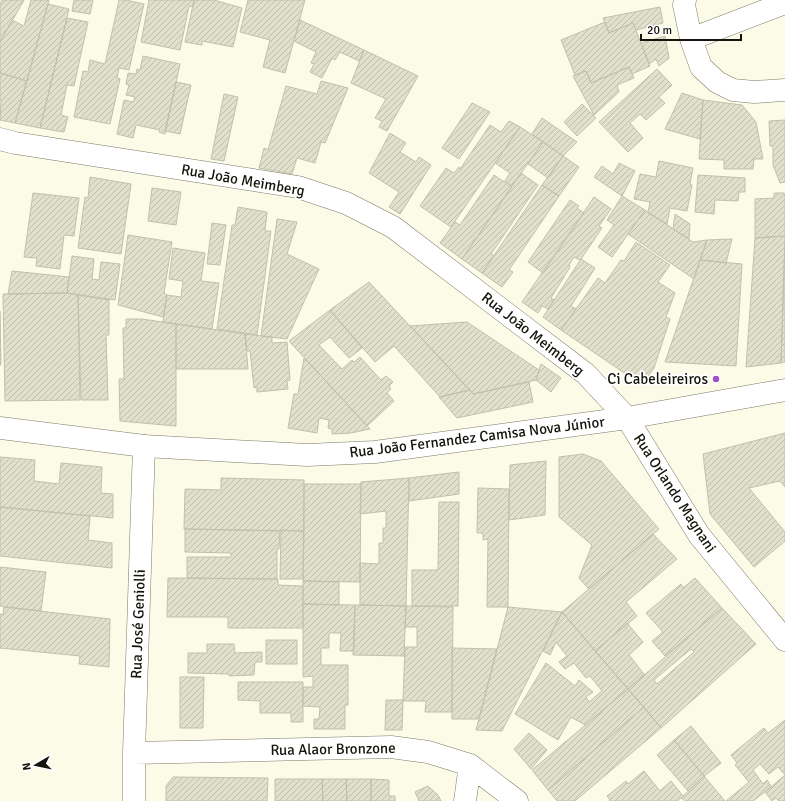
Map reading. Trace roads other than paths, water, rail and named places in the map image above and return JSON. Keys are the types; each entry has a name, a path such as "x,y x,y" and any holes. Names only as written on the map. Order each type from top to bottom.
{"street":[{"path":"685,0 684,5 691,40 701,67 717,82 733,90 754,92 785,90"},
{"path":"691,40 785,3"},
{"name":"Rua João Meimberg","path":"0,139 15,143 298,187 346,203 393,227 586,374 627,418"},
{"name":"Rua João Fernandez Camisa Nova Júnior","path":"0,428 144,446 307,455 375,452 627,418 785,390"},
{"name":"Rua Orlando Magnani","path":"627,418 698,535 785,640"},
{"name":"Rua José Geniolli","path":"134,801 134,753 144,446"},
{"name":"Rua Alaor Bronzone","path":"134,753 391,747 428,752 470,765 517,801"},
{"path":"465,801 470,765"}],"place":[{"name":"Ci Cabeleireiros","path":"716,379"}]}
